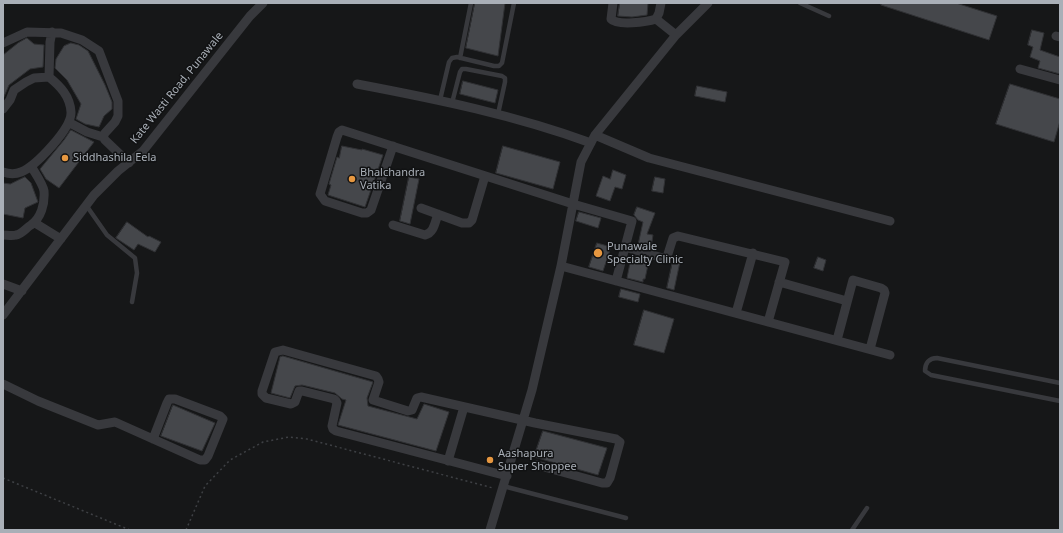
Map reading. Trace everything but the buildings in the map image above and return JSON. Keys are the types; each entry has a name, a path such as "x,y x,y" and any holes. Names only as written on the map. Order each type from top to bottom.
{"street":[{"name":"Kate Wasti Road, Punawale","path":"3,315 22,292 94,195 143,151 250,16 263,3"},
{"path":"613,3 611,19 615,22 641,22 656,19 676,35"},
{"path":"656,19 661,3"},
{"path":"490,530 532,390 561,266 581,162 593,139 676,35 708,3"},
{"path":"3,43 27,32 52,32 61,33 82,40 99,51 118,101 118,116 103,137"},
{"path":"49,77 50,42 52,32"},
{"path":"1020,69 1060,80"},
{"path":"3,109 10,100 14,90 34,78 49,77 60,86 68,98 71,113 70,123 45,155 20,173 3,172"},
{"path":"356,84 440,100 556,131 593,139 649,158 890,221"},
{"path":"70,123 87,132 103,137 129,162"},
{"path":"392,146 371,210 367,213 362,213 326,201 322,197 320,194 339,132 342,130 392,146 485,176 573,204 632,221 616,281"},
{"path":"3,235 16,235 35,223 41,214 44,190 31,166"},
{"path":"421,208 462,223 469,223 472,220 485,176"},
{"path":"393,225 425,235 430,234 438,214"},
{"path":"35,223 61,239"},
{"path":"625,247 663,258 667,257 674,238 678,236 785,262 768,322"},
{"path":"736,313 753,253"},
{"path":"561,266 890,355"},
{"path":"837,340 853,280 884,290 885,293 870,349"},
{"path":"779,282 847,301"},
{"path":"3,284 22,292"},
{"path":"506,476 336,431 332,426 337,403 334,399 299,391 295,402 291,404 266,398 262,394 262,391 275,352 283,350 376,376 379,382 373,399 375,402 408,411 412,410 415,400 419,397 616,439 620,442 610,478 607,483 602,483 536,465"},
{"path":"3,384 38,401 98,425 115,422 200,460 205,460 208,456 223,419 220,416 175,399 169,399 166,403 154,439"},
{"path":"448,461 464,407"}],"lane":[{"path":"460,58 471,3"},
{"path":"440,100 449,62 452,58 460,58 494,66 499,66 502,63 514,3"},
{"path":"800,3 829,16"},
{"path":"452,103 462,69 502,76 505,82 497,115"},
{"path":"86,205 107,235 134,258 137,273 132,302"},
{"path":"1060,383 937,358 928,361 925,367 926,371 931,375 1060,401"},
{"path":"503,488 626,518"},
{"path":"852,530 866,508"}],"path":[{"path":"186,530 206,486 230,460 263,442 289,437 307,439 503,488"},
{"path":"3,478 130,530"}],"place":[{"name":"Siddhashila Eela","path":"65,158"},
{"name":"Bhalchandra Vatika","path":"352,179"},
{"name":"Punawale Specialty Clinic","path":"598,253"},
{"name":"Aashapura Super Shoppee","path":"490,460"}]}
